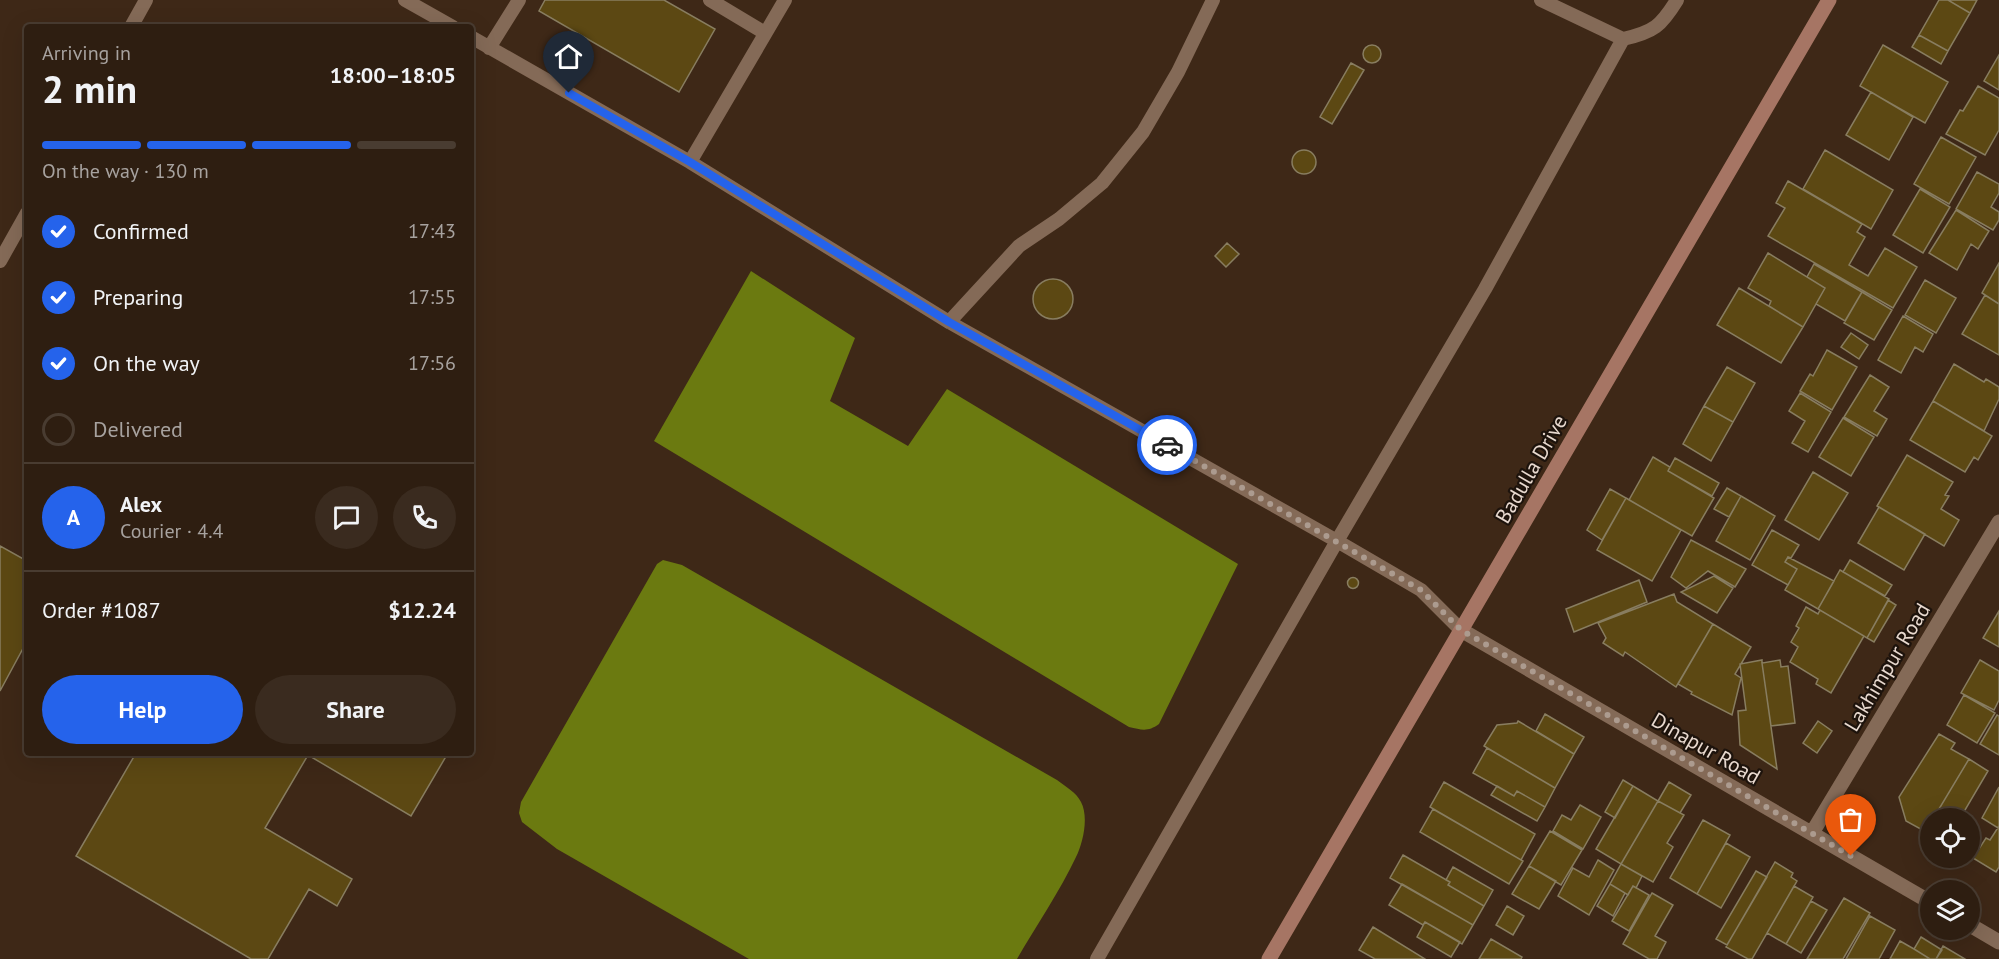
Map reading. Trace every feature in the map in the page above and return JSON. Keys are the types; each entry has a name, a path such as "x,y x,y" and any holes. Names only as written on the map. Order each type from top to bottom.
{"street":[{"name":"Badulla Drive","path":"1269,959 1829,0"},
{"name":"Lakhimpur Road","path":"1812,833 1999,522"},
{"name":"Dinapur Road","path":"1461,630 1920,896"},
{"path":"1980,931 1999,942"}],"lane":[{"path":"133,24 146,0"},
{"path":"405,0 448,24"},
{"path":"489,48 519,0"},
{"path":"710,0 765,33"},
{"path":"690,162 785,0"},
{"path":"949,322 1019,246 1059,219 1109,175 1143,132 1178,72 1213,0"},
{"path":"1541,0 1623,39 1649,32 1664,20 1677,0"},
{"path":"1097,959 1485,289 1623,39"},
{"path":"474,40 690,162 949,322 1421,590 1461,630"},
{"path":"0,261 24,218"}],"shaded area":[{"path":"751,271 855,338 830,401 908,446 947,389 1238,564 1159,724 1145,730 1129,727 654,441"},
{"path":"663,560 682,565 1057,780 1076,795 1085,815 1079,851 1063,883 1017,959 749,959 557,849 522,822 519,813 521,802 657,564"}],"building":[{"path":"545,0 664,0 715,29 679,92 539,11"},
{"path":"1939,0 1948,0 1970,13 1948,51 1919,35"},
{"path":"1948,0 1977,0 1970,13"},
{"path":"1919,35 1948,51 1941,64 1912,47"},
{"path":"1372,45 1378,48 1381,54 1378,60 1372,63 1366,60 1363,54 1366,48"},
{"path":"1883,45 1948,82 1925,123 1860,86"},
{"path":"1999,55 1999,90 1984,81"},
{"path":"1351,63 1364,70 1332,124 1320,117"},
{"path":"1978,86 1999,98 1999,130 1985,155 1946,134"},
{"path":"1871,92 1913,117 1889,160 1846,135"},
{"path":"1941,137 1976,157 1949,204 1914,184"},
{"path":"1304,150 1309,151 1315,157 1315,167 1309,173 1304,174 1299,173 1293,167 1292,162 1293,157 1299,151"},
{"path":"1825,150 1893,190 1871,229 1803,189"},
{"path":"1977,172 1999,184 1999,193 1991,207 1999,212 1999,220 1993,230 1956,209"},
{"path":"1788,181 1862,224 1857,232 1865,237 1849,265 1868,276 1885,248 1917,267 1893,308 1768,236 1785,208 1776,203"},
{"path":"1920,189 1950,207 1923,253 1893,235"},
{"path":"1956,210 1989,231 1978,249 1971,244 1957,270 1929,253"},
{"path":"1227,243 1239,254 1226,267 1215,256"},
{"path":"1768,253 1825,288 1803,327 1769,306 1771,301 1748,288"},
{"path":"1999,263 1999,304 1982,293"},
{"path":"1814,264 1862,292 1845,321 1816,304 1825,288 1807,277"},
{"path":"1053,279 1061,280 1067,285 1072,291 1072,307 1067,313 1061,318 1053,319 1045,318 1039,313 1034,307 1033,299 1034,291 1039,285 1045,280"},
{"path":"1925,280 1956,298 1936,333 1905,315"},
{"path":"1739,288 1803,327 1781,363 1717,325"},
{"path":"1862,292 1892,310 1874,340 1844,323"},
{"path":"1985,295 1999,304 1999,355 1962,334"},
{"path":"1903,316 1933,334 1923,352 1915,347 1901,373 1878,360"},
{"path":"1851,333 1868,345 1859,359 1841,347"},
{"path":"1827,350 1857,367 1832,410 1800,391 1810,374 1813,376"},
{"path":"1954,364 1984,382 1986,379 1999,387 1999,399 1984,431 1933,401"},
{"path":"1727,367 1755,383 1733,422 1704,406"},
{"path":"1870,375 1889,387 1874,411 1887,419 1877,436 1844,417"},
{"path":"1800,393 1831,412 1808,452 1792,443 1805,421 1789,411"},
{"path":"1933,401 1992,436 1978,460 1974,457 1965,472 1910,440"},
{"path":"1704,406 1733,422 1711,461 1683,444"},
{"path":"1843,418 1874,437 1851,476 1819,457"},
{"path":"1907,455 1953,482 1945,495 1949,496 1941,509 1959,520 1944,546 1877,506"},
{"path":"1653,457 1670,467 1668,471 1714,498 1692,536 1629,500"},
{"path":"1675,458 1719,483 1712,496 1668,471"},
{"path":"1813,472 1848,493 1819,540 1785,520"},
{"path":"1727,488 1741,496 1729,517 1714,509"},
{"path":"1610,489 1626,498 1602,540 1587,530"},
{"path":"1741,496 1775,516 1750,560 1716,541"},
{"path":"1626,498 1681,530 1652,581 1597,550"},
{"path":"1879,507 1925,534 1904,570 1858,543"},
{"path":"1772,530 1799,545 1791,558 1788,557 1785,562 1797,569 1788,585 1752,565"},
{"path":"1691,540 1746,569 1735,587 1708,571 1686,588 1671,577"},
{"path":"0,546 24,559 24,647 0,691"},
{"path":"1788,557 1834,581 1818,609 1785,590 1797,569 1785,562"},
{"path":"1850,560 1892,585 1885,596 1843,572"},
{"path":"1840,570 1889,599 1867,638 1818,609"},
{"path":"1714,576 1733,588 1717,613 1681,592"},
{"path":"1353,577 1359,583 1353,589 1347,583"},
{"path":"1639,580 1647,602 1574,632 1566,609"},
{"path":"1674,594 1677,602 1713,624 1676,687 1625,652 1623,656 1603,643 1606,638 1598,623"},
{"path":"1888,600 1896,605 1874,642 1867,638"},
{"path":"1806,607 1818,614 1820,610 1864,636 1831,693 1816,684 1818,679 1790,662 1798,647 1791,642 1799,628 1796,626"},
{"path":"1999,611 1999,647 1983,638"},
{"path":"1713,624 1751,647 1735,674 1741,678 1732,715 1691,694 1692,692 1678,684"},
{"path":"1762,660 1777,769 1740,745 1738,711 1746,710 1740,664"},
{"path":"1780,660 1781,667 1788,666 1795,723 1771,726 1762,663"},
{"path":"1980,660 1999,671 1999,700 1994,710 1961,693"},
{"path":"1964,695 1995,713 1977,743 1947,725"},
{"path":"1545,714 1584,737 1574,754 1536,731"},
{"path":"1997,715 1999,716 1999,755 1980,744"},
{"path":"1518,721 1574,754 1555,788 1484,746 1497,725"},
{"path":"1818,721 1832,731 1817,753 1803,743"},
{"path":"1939,734 1955,743 1951,749 1969,759 1940,808 1920,808 1920,829 1906,821 1899,797"},
{"path":"1487,748 1555,788 1545,807 1517,791 1514,796 1473,773"},
{"path":"134,756 307,756 265,828 352,879 337,906 309,889 268,959 251,959 76,856"},
{"path":"310,756 446,756 411,816"},
{"path":"1969,759 1988,771 1966,808 1940,808"},
{"path":"1623,780 1633,786 1615,818 1605,812"},
{"path":"1444,782 1535,834 1521,860 1430,807"},
{"path":"1669,782 1691,795 1680,813 1658,801"},
{"path":"1497,786 1514,796 1517,791 1545,807 1537,821 1491,795"},
{"path":"1633,786 1658,801 1621,864 1596,849"},
{"path":"1999,787 1999,826 1998,828 1982,818"},
{"path":"1658,801 1684,815 1667,843 1673,847 1653,882 1621,864"},
{"path":"1580,805 1601,817 1583,849 1553,831 1562,815 1571,820"},
{"path":"1433,809 1523,861 1509,884 1420,832"},
{"path":"1703,820 1730,835 1697,894 1670,878"},
{"path":"1999,826 1999,867 1996,872 1980,862 1980,847 1986,838 1990,840"},
{"path":"1550,831 1582,850 1561,885 1529,866"},
{"path":"1726,843 1750,857 1721,908 1697,894"},
{"path":"1403,855 1450,882 1448,885 1484,906 1473,925 1390,878"},
{"path":"1598,860 1614,870 1589,915 1558,896 1573,868 1589,877"},
{"path":"1775,862 1793,873 1791,877 1797,881 1752,959 1748,959 1726,947"},
{"path":"1621,864 1642,876 1636,888 1633,886 1628,895 1610,884"},
{"path":"1529,866 1556,881 1539,909 1512,894"},
{"path":"1453,867 1493,890 1484,906 1448,885 1450,882 1446,880"},
{"path":"1756,871 1767,877 1727,945 1716,939"},
{"path":"1402,884 1473,925 1462,944 1425,922 1423,925 1389,905"},
{"path":"1610,884 1625,893 1613,916 1597,906"},
{"path":"1633,886 1649,895 1629,931 1612,921"},
{"path":"1794,886 1813,897 1786,944 1767,933"},
{"path":"1652,893 1673,905 1655,936 1666,942 1657,959 1649,959 1623,944"},
{"path":"1844,898 1870,913 1843,959 1807,959"},
{"path":"1811,901 1827,910 1801,953 1786,944"},
{"path":"1507,906 1524,916 1513,935 1496,925"},
{"path":"1870,916 1895,930 1879,959 1846,959"},
{"path":"1425,922 1460,942 1451,957 1417,937"},
{"path":"1373,927 1425,959 1375,959 1359,950"},
{"path":"1491,939 1522,957 1521,959 1479,959"},
{"path":"1920,939 1942,950 1936,959 1930,959 1914,949"},
{"path":"1900,941 1914,949 1930,959 1890,959"},
{"path":"1943,946 1965,959 1936,959"}],"way so far":[{"path":"1167,445 1421,590 1461,630 1851,856"}],"route":[{"path":"569,93 690,162 949,322 1167,445"}]}
